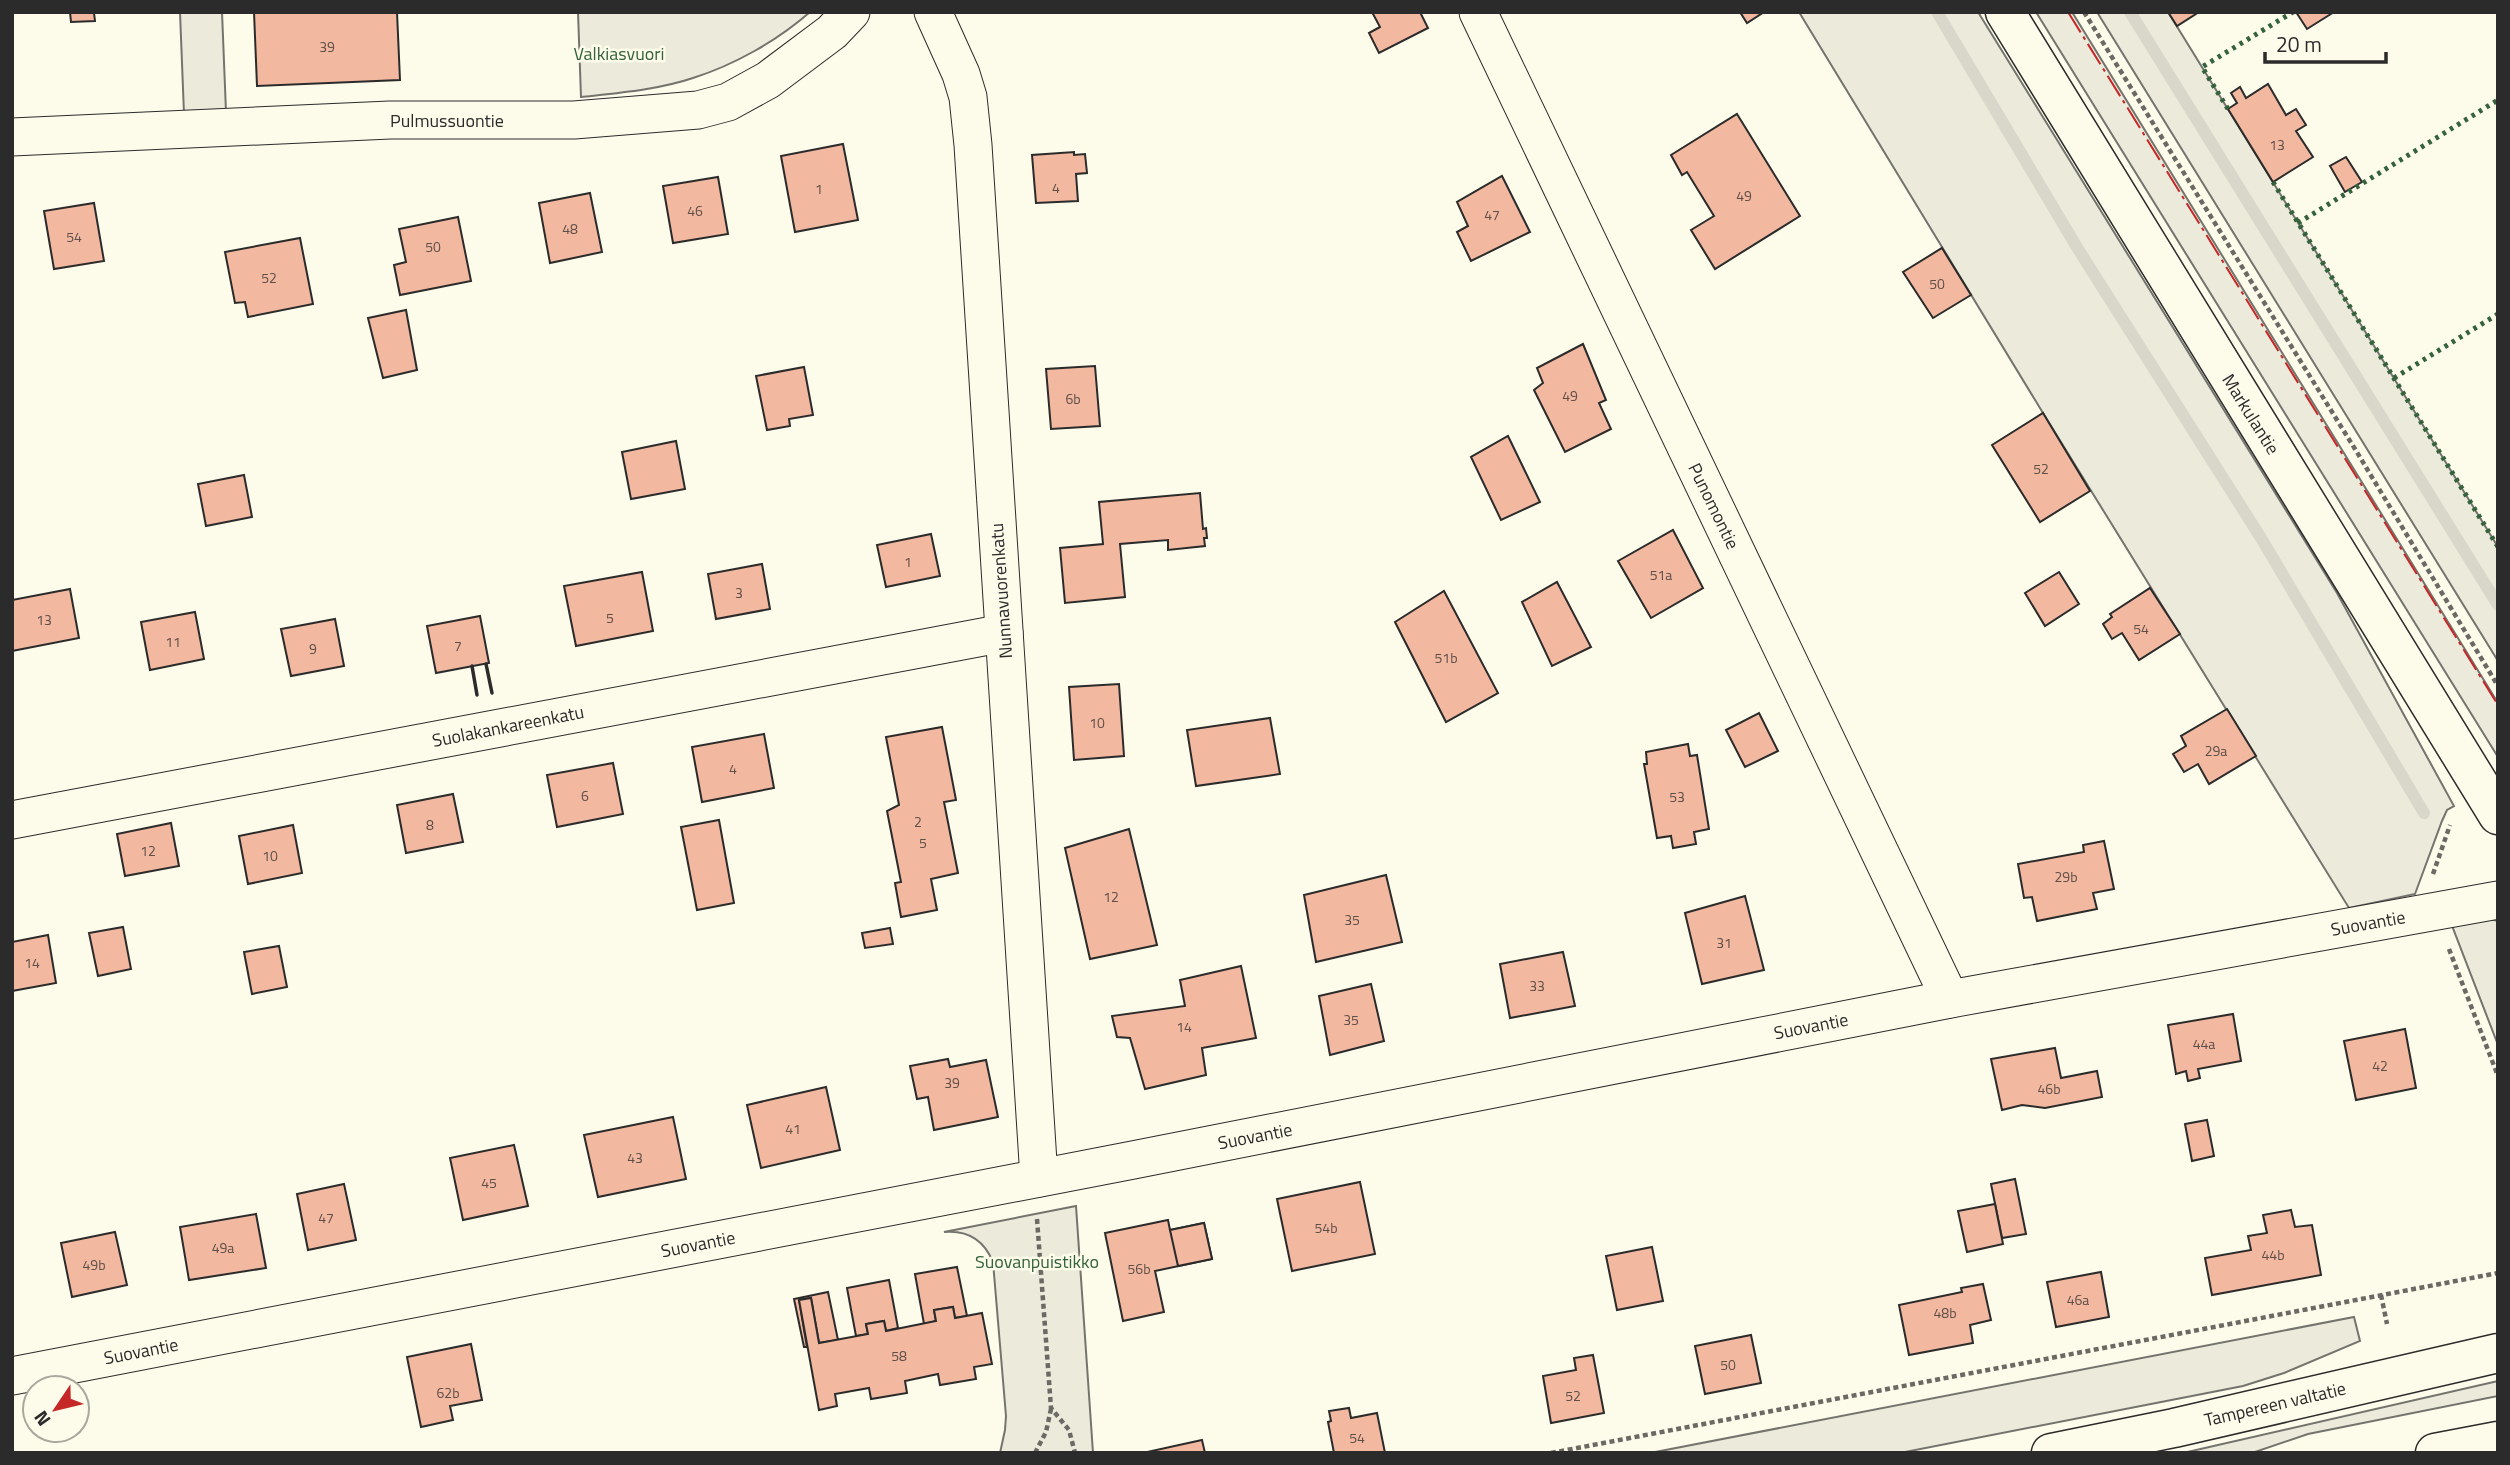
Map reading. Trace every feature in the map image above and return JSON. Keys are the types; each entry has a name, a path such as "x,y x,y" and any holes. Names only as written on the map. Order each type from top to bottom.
{"main road":[{"name":"Markulantie","path":"2005,12 2498,816"},
{"name":"Tampereen valtatie","path":"2051,1453 2174,1428 2498,1353"},
{"path":"2435,1453 2498,1441"}],"street":[{"name":"Pulmussuontie","path":"12,137 390,120 573,120 698,110 728,102 768,80 832,32 851,12"},
{"name":"Nunnavuorenkatu","path":"933,12 961,74 969,109 1039,1178"},
{"name":"Punomontie","path":"1478,12 1950,999"},
{"name":"Suolakankareenkatu","path":"12,820 1004,633"},
{"name":"Suovantie","path":"12,1376 1950,999 2498,900"}],"path":[{"path":"2084,12 2355,449 2498,686"},
{"path":"2449,825 2430,882 2436,910 2498,1076"},
{"path":"1035,1453 1046,1432 1051,1408 1036,1204 1039,1178"},
{"path":"1551,1453 2498,1273"},
{"path":"2381,1295 2387,1324"},
{"path":"1051,1408 1069,1430 1074,1453"}],"green space":[{"path":"180,12 222,12 226,112 184,114"},
{"name":"Valkiasvuori","path":"578,12 810,12 769,42 708,73 651,88 581,97"},
{"path":"1799,12 1978,12 2337,593 2454,806 2447,810 2442,821 2415,894 2349,908"},
{"path":"2036,12 2072,12 2498,703 2498,757"},
{"path":"2097,12 2168,12 2498,547 2498,661"},
{"path":"2490,919 2498,921 2498,1045 2451,923"},
{"name":"Suovanpuistikko","path":"1076,1206 1093,1453 1000,1453 1006,1416 993,1262 985,1248 974,1238 960,1233 944,1232"},
{"path":"2354,1317 2360,1341 2284,1373 2243,1386 1900,1453 1650,1453"},
{"path":"2498,1381 2498,1396 2308,1434 2252,1453 2183,1453"}],"building":[{"path":"70,12 108,12 94,13 95,21 71,22"},
{"path":"254,12 397,12 400,80 257,86"},
{"path":"1372,12 1420,12 1428,28 1379,53 1369,33 1380,27"},
{"path":"1740,12 1764,12 1747,23"},
{"path":"2168,12 2199,12 2177,26"},
{"path":"2296,12 2334,12 2307,29"},
{"path":"2268,84 2286,115 2296,109 2306,125 2296,131 2313,157 2273,182 2228,109 2237,103 2231,93 2240,87 2246,98"},
{"path":"1737,114 1800,216 1715,269 1691,230 1714,216 1687,172 1682,175 1671,155"},
{"path":"843,144 858,220 795,232 781,156"},
{"path":"1074,152 1074,155 1085,154 1087,173 1076,174 1078,201 1036,203 1032,155"},
{"path":"2346,157 2362,182 2345,192 2330,166"},
{"path":"1502,176 1530,232 1471,261 1457,232 1468,226 1457,202"},
{"path":"718,177 728,234 673,243 663,186"},
{"path":"590,193 602,252 550,263 539,203"},
{"path":"94,203 104,261 54,269 44,211"},
{"path":"458,217 471,281 400,295 394,265 406,262 399,229"},
{"path":"300,238 313,304 248,317 245,302 235,303 225,252"},
{"path":"1942,248 1971,295 1933,318 1903,272"},
{"path":"406,310 417,370 383,378 368,318"},
{"path":"1583,344 1606,400 1599,403 1611,429 1565,452 1534,390 1543,383 1537,368"},
{"path":"1095,366 1100,426 1051,429 1046,369"},
{"path":"804,367 813,415 789,419 790,426 767,430 756,376"},
{"path":"2043,413 2090,491 2040,522 1992,445"},
{"path":"1508,436 1540,502 1501,520 1471,457"},
{"path":"676,441 685,489 631,499 622,452"},
{"path":"244,475 252,517 206,526 198,484"},
{"path":"1200,493 1203,529 1206,528 1207,538 1204,538 1205,546 1168,550 1168,540 1120,544 1125,597 1065,603 1060,548 1103,544 1099,502"},
{"path":"1673,530 1703,588 1651,618 1618,561"},
{"path":"931,534 940,576 886,587 877,545"},
{"path":"762,564 770,609 716,619 708,574"},
{"path":"642,572 653,631 576,646 564,586"},
{"path":"2059,572 2079,604 2045,626 2025,593"},
{"path":"1557,582 1591,647 1552,666 1522,602"},
{"path":"2150,588 2180,634 2139,660 2122,633 2112,639 2103,624 2112,617 2110,614"},
{"path":"70,589 79,638 12,651 12,600"},
{"path":"1444,591 1498,693 1446,722 1395,622"},
{"path":"195,612 204,659 150,670 141,622"},
{"path":"480,616 489,663 436,673 427,626"},
{"path":"335,619 344,666 291,676 281,629"},
{"path":"1119,684 1124,756 1074,760 1069,687"},
{"path":"2227,709 2256,756 2209,784 2198,764 2184,772 2173,754 2186,746 2181,736"},
{"path":"1759,713 1778,751 1745,767 1726,730"},
{"path":"1270,718 1280,774 1196,786 1187,730"},
{"path":"942,727 956,800 944,802 958,873 931,879 937,910 901,917 895,883 901,882 887,811 899,805 886,737"},
{"path":"764,734 774,788 702,802 692,747"},
{"path":"1688,744 1690,756 1697,755 1709,829 1694,832 1696,844 1673,848 1671,836 1657,838 1644,764 1647,764 1646,752"},
{"path":"613,763 623,814 557,827 547,775"},
{"path":"453,794 463,842 406,853 397,805"},
{"path":"719,820 734,903 697,910 681,827"},
{"path":"171,823 179,866 125,876 117,834"},
{"path":"293,825 302,873 248,884 239,836"},
{"path":"1129,829 1157,945 1090,959 1065,848"},
{"path":"2104,841 2114,889 2093,893 2097,909 2037,921 2032,897 2024,898 2018,864 2084,852 2083,845"},
{"path":"1386,875 1402,942 1316,962 1304,895"},
{"path":"1745,896 1764,970 1702,984 1685,913"},
{"path":"123,927 131,969 98,976 89,933"},
{"path":"890,928 893,944 865,948 862,933"},
{"path":"48,935 56,983 12,991 12,942"},
{"path":"279,946 287,987 252,994 244,952"},
{"path":"1563,952 1575,1006 1510,1018 1500,964"},
{"path":"1241,966 1256,1038 1202,1048 1206,1075 1145,1089 1130,1038 1117,1037 1112,1016 1185,1006 1180,980"},
{"path":"1371,984 1384,1041 1330,1055 1319,996"},
{"path":"2233,1014 2241,1061 2198,1069 2200,1078 2188,1081 2186,1071 2176,1074 2168,1025"},
{"path":"2405,1029 2416,1088 2356,1100 2344,1041"},
{"path":"2055,1048 2061,1078 2097,1071 2102,1097 2045,1108 2022,1105 2002,1110 1991,1059"},
{"path":"948,1059 950,1067 986,1060 998,1117 934,1130 928,1097 917,1099 910,1066"},
{"path":"826,1087 840,1150 761,1168 747,1105"},
{"path":"673,1117 686,1179 598,1197 584,1135"},
{"path":"2207,1120 2214,1156 2192,1161 2185,1124"},
{"path":"514,1145 528,1206 463,1220 450,1158"},
{"path":"2015,1179 2026,1234 2002,1238 1991,1184"},
{"path":"1360,1182 1375,1254 1292,1271 1277,1199"},
{"path":"344,1184 356,1240 308,1250 297,1194"},
{"path":"1995,1204 2003,1244 1967,1252 1958,1211"},
{"path":"2291,1210 2295,1227 2312,1225 2321,1275 2212,1295 2205,1258 2251,1250 2248,1236 2267,1233 2263,1215"},
{"path":"256,1214 266,1268 189,1280 180,1227"},
{"path":"1168,1220 1170,1230 1204,1223 1212,1259 1155,1271 1164,1312 1123,1321 1105,1233"},
{"path":"1204,1223 1212,1259 1178,1266 1170,1230"},
{"path":"115,1232 127,1285 72,1297 61,1243"},
{"path":"1652,1247 1663,1301 1617,1310 1606,1256"},
{"path":"957,1267 967,1316 955,1318 953,1307 934,1310 936,1321 924,1324 915,1274"},
{"path":"2101,1272 2109,1317 2056,1327 2047,1282"},
{"path":"889,1280 898,1328 886,1331 884,1321 866,1324 868,1334 856,1336 847,1288"},
{"path":"1983,1284 1991,1320 1970,1325 1973,1343 1909,1355 1899,1305 1962,1292 1961,1288"},
{"path":"828,1292 838,1340 819,1343 811,1298 799,1300 807,1347 804,1347 794,1299"},
{"path":"811,1298 819,1343 868,1334 866,1324 884,1321 886,1331 936,1321 934,1310 953,1307 955,1318 982,1313 992,1364 974,1367 976,1379 940,1385 938,1374 905,1381 907,1393 871,1399 869,1388 835,1394 837,1406 819,1410 799,1300"},
{"path":"1751,1335 1761,1383 1705,1394 1695,1346"},
{"path":"471,1344 482,1400 450,1406 453,1420 421,1427 407,1357"},
{"path":"1593,1355 1604,1413 1551,1423 1543,1376 1576,1370 1574,1358"},
{"path":"1349,1408 1351,1418 1377,1413 1385,1453 1334,1453 1328,1422 1331,1421 1329,1411"},
{"path":"1202,1440 1205,1453 1147,1453 1147,1452"}],"waterway":[{"path":"1937,12 2078,249 2261,538 2424,813"},
{"path":"2130,12 2498,605"}],"hedge":[{"path":"2228,109 2202,67 2293,12"},
{"path":"2298,223 2498,100"},
{"path":"2273,182 2498,547"},
{"path":"2394,378 2498,314"}],"wall":[{"path":"486,664 492,693"},
{"path":"472,666 477,695"}],"power":[{"path":"2068,12 2498,705"}]}
